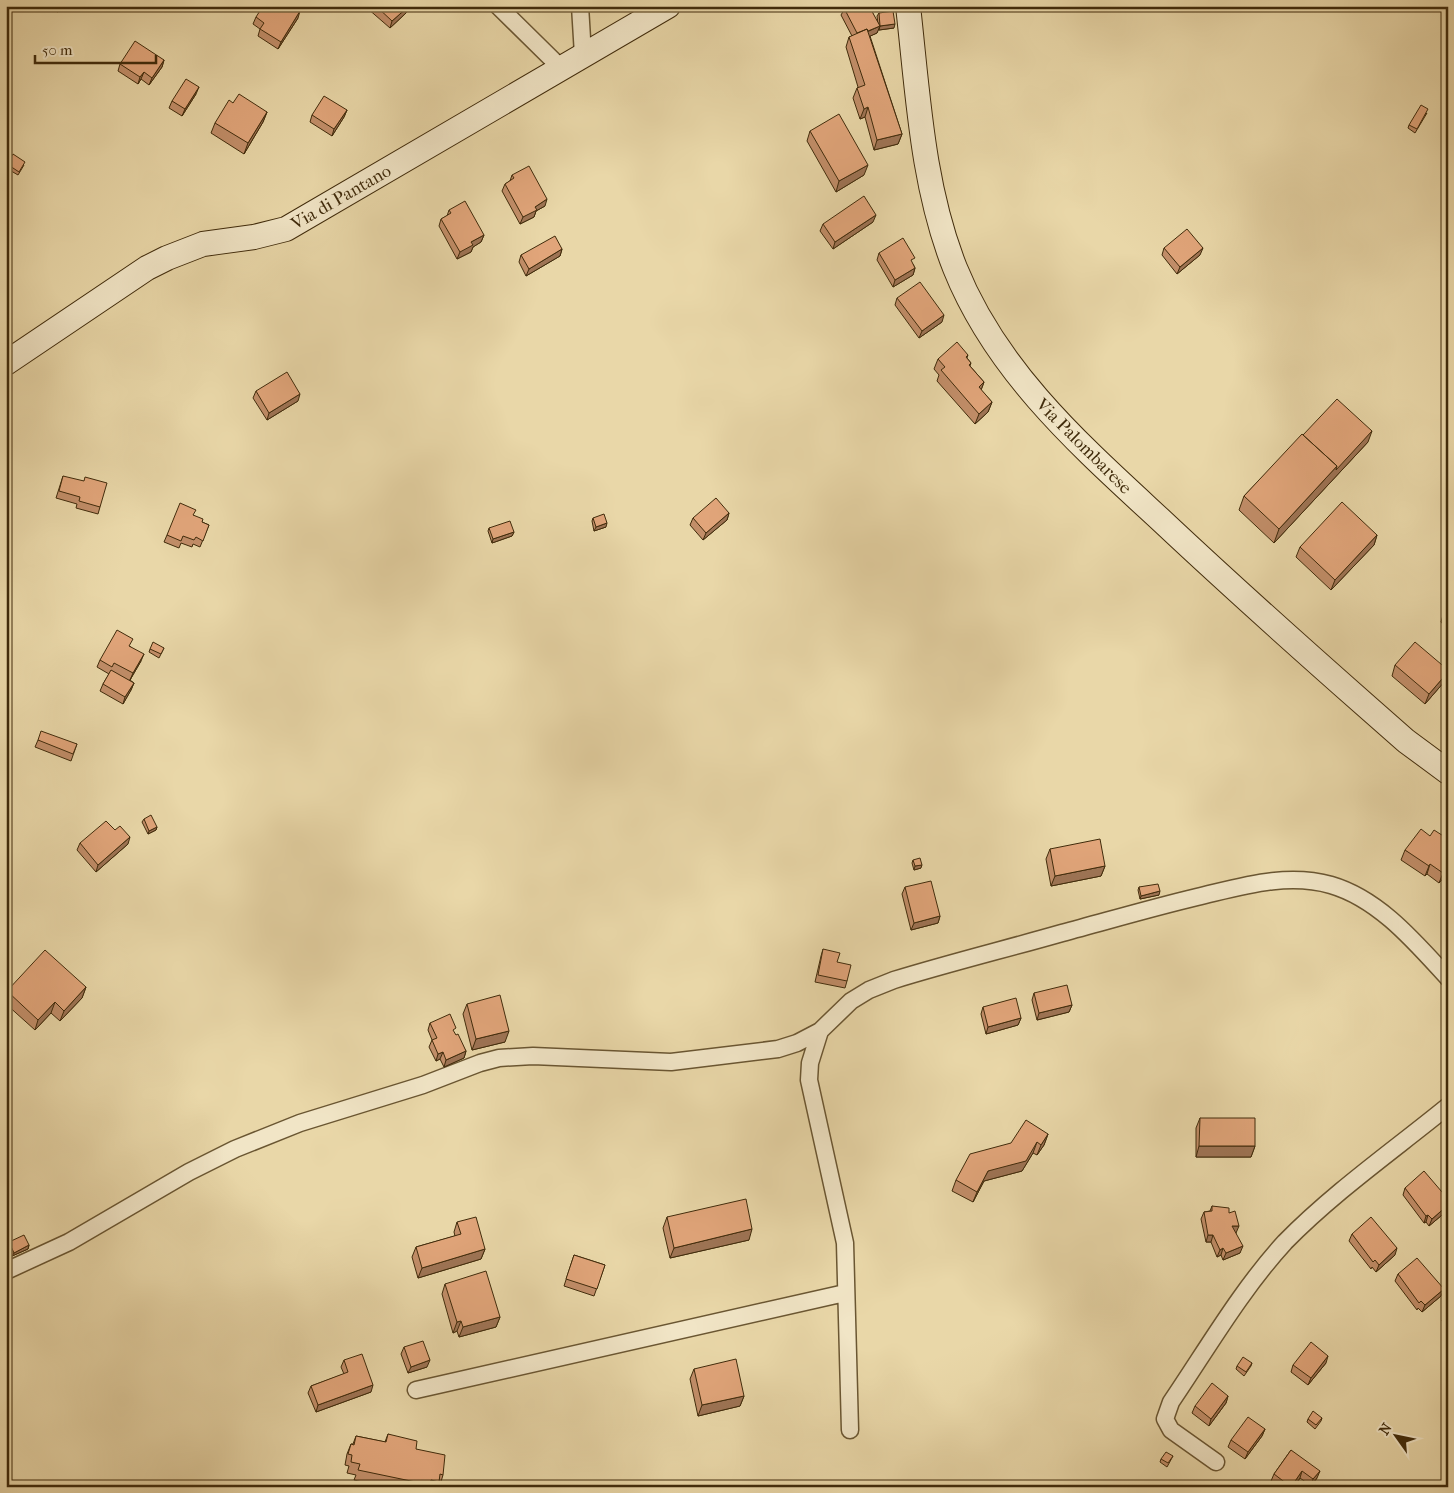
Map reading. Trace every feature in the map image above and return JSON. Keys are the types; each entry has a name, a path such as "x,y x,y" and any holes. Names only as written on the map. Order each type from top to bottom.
{"main road":[{"name":"Via di Pantano","path":"6,363 157,263 203,244 254,237 286,228 668,6"},
{"name":"Via Palombarese","path":"908,6 924,145 937,209 958,274 975,310 998,349 1034,396 1098,462 1369,709 1448,772"}],"street":[{"path":"498,6 561,68"},
{"path":"580,6 583,54"},
{"path":"6,1271 69,1242 194,1169 235,1148 300,1123 423,1085 492,1059 533,1056 622,1062 693,1061 778,1049 797,1043 820,1031 850,1001 869,990 894,980 1170,904 1278,880 1315,881 1332,885 1357,896 1405,933 1448,978"},
{"path":"820,1031 810,1063 809,1080 844,1234 850,1430"},
{"path":"1216,1462 1171,1430 1165,1419 1171,1402 1246,1291 1285,1243 1329,1203 1448,1106"},
{"path":"416,1390 845,1293"}],"building":[{"path":"263,6 292,6 300,11 281,42 260,29 264,23 256,17"},
{"path":"376,6 409,6 392,21"},
{"path":"848,6 869,6 880,26 857,33 844,8"},
{"path":"893,11 895,24 880,26 879,13"},
{"path":"867,29 902,134 877,140 868,107 864,109 857,88 865,85 849,37"},
{"path":"135,41 164,60 152,78 144,72 140,77 120,64"},
{"path":"186,79 199,87 185,109 172,101"},
{"path":"239,94 267,112 248,143 215,123 229,100 233,103"},
{"path":"324,96 347,110 334,129 312,115"},
{"path":"1421,105 1428,109 1417,129 1409,125"},
{"path":"839,114 868,165 839,181 810,131"},
{"path":"13,154 25,162 19,172 7,164"},
{"path":"529,166 547,199 535,207 537,210 523,217 505,184 514,178 512,175"},
{"path":"864,196 876,215 835,242 823,224"},
{"path":"465,201 484,235 471,242 473,245 460,252 441,219 451,213 449,210"},
{"path":"1187,229 1203,248 1180,267 1164,248"},
{"path":"555,236 562,249 529,269 521,255"},
{"path":"903,238 915,258 911,260 915,268 895,280 879,253"},
{"path":"920,282 944,315 922,331 897,298"},
{"path":"957,342 968,355 966,357 971,363 969,365 984,382 979,387 992,402 979,414 941,370 945,367 938,359"},
{"path":"287,372 300,394 269,413 256,391"},
{"path":"1337,399 1372,431 1336,470 1337,466 1303,435"},
{"path":"1302,434 1337,466 1279,529 1244,496"},
{"path":"63,476 84,481 85,477 107,483 100,507 79,501 80,497 59,491"},
{"path":"716,498 729,513 706,533 693,518"},
{"path":"1342,502 1377,535 1335,580 1300,547"},
{"path":"180,503 196,510 193,515 203,519 202,522 209,525 203,541 196,537 194,540 183,536 181,541 167,535"},
{"path":"604,514 607,523 596,527 593,518"},
{"path":"510,521 514,532 493,539 489,528"},
{"path":"1448,611 1448,620 1443,615"},
{"path":"117,630 133,639 129,646 144,654 133,673 114,663 112,667 100,660"},
{"path":"153,642 164,648 161,654 150,649"},
{"path":"1415,642 1448,670 1429,694 1395,665"},
{"path":"111,670 134,683 125,697 103,684"},
{"path":"41,731 77,744 73,754 38,740"},
{"path":"151,815 157,827 149,831 144,819"},
{"path":"106,821 115,830 120,826 130,837 98,865 80,843"},
{"path":"1421,829 1430,836 1434,830 1448,839 1448,867 1443,873 1405,850"},
{"path":"1100,839 1105,866 1055,876 1050,849"},
{"path":"920,858 922,865 915,866 913,860"},
{"path":"931,881 940,916 914,923 905,887"},
{"path":"1158,884 1160,891 1141,896 1139,887"},
{"path":"823,949 840,953 837,962 851,965 847,981 818,975"},
{"path":"45,950 86,987 64,1011 55,1002 38,1020 7,991"},
{"path":"1067,985 1072,1005 1039,1013 1034,993"},
{"path":"500,995 509,1031 476,1039 467,1004"},
{"path":"1016,998 1021,1018 988,1027 983,1007"},
{"path":"450,1014 456,1028 453,1030 456,1035 458,1034 466,1051 446,1060 443,1052 438,1054 432,1040 437,1038 430,1023"},
{"path":"1200,1118 1255,1118 1255,1146 1199,1146"},
{"path":"1026,1120 1048,1134 1041,1145 1037,1142 1026,1161 988,1171 977,1192 956,1180 970,1154 1011,1143"},
{"path":"1424,1171 1448,1199 1448,1205 1432,1219 1428,1215 1426,1216 1405,1188"},
{"path":"746,1199 752,1229 674,1248 667,1217"},
{"path":"1212,1206 1229,1208 1229,1213 1235,1211 1239,1226 1232,1226 1243,1246 1226,1253 1223,1248 1220,1250 1213,1235 1208,1235 1204,1212 1212,1211"},
{"path":"476,1217 485,1249 422,1268 416,1247 461,1234 457,1222"},
{"path":"1371,1217 1397,1248 1379,1265 1375,1260 1373,1262 1352,1234"},
{"path":"24,1235 29,1245 14,1253 9,1242"},
{"path":"574,1255 605,1265 597,1289 566,1279"},
{"path":"1417,1258 1444,1289 1425,1305 1421,1301 1419,1303 1398,1274"},
{"path":"486,1271 500,1317 463,1327 461,1321 457,1322 445,1284"},
{"path":"423,1341 430,1360 411,1367 404,1347"},
{"path":"1311,1342 1328,1356 1311,1378 1293,1365"},
{"path":"362,1354 373,1385 318,1405 311,1386 348,1372 344,1360"},
{"path":"1243,1357 1252,1363 1246,1372 1237,1366"},
{"path":"736,1359 744,1396 702,1405 694,1369"},
{"path":"1212,1383 1228,1396 1211,1419 1195,1406"},
{"path":"1313,1411 1322,1418 1316,1425 1308,1419"},
{"path":"1248,1417 1265,1429 1248,1452 1231,1440"},
{"path":"388,1434 417,1441 416,1449 445,1455 443,1475 440,1474 439,1482 431,1480 430,1485 358,1470 360,1464 351,1462 352,1455 348,1454 351,1444 354,1445 356,1436 386,1442"},
{"path":"1291,1450 1320,1471 1313,1479 1302,1471 1291,1487 1274,1474"},
{"path":"1166,1452 1173,1456 1168,1463 1161,1459"}]}
